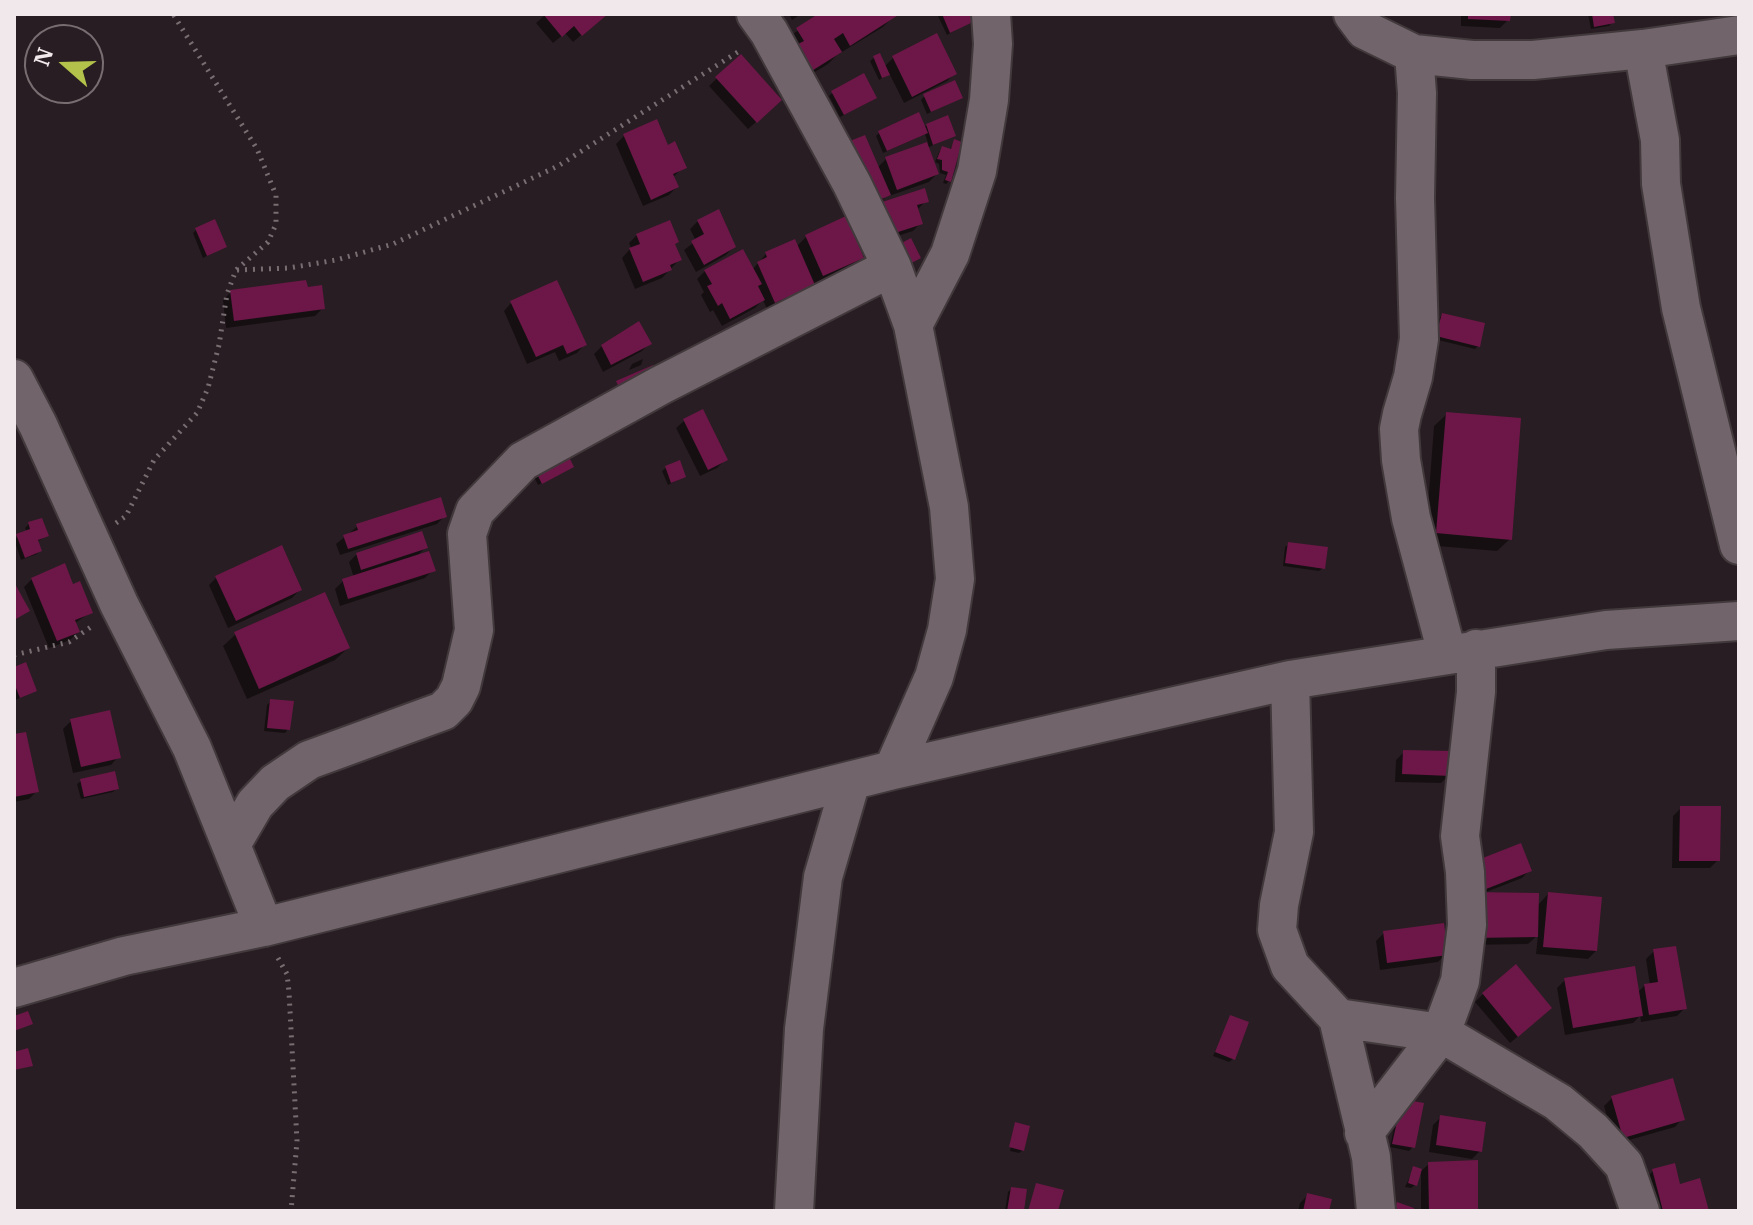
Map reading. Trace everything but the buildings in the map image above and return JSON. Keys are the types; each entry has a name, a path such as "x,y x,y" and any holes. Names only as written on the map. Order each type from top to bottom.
{"street":[{"path":"913,325 950,254 977,171 989,100 993,44 991,14"},
{"path":"1353,14 1365,30 1414,54 1472,60 1533,60 1739,35"},
{"path":"763,23 852,184 892,267 913,325 949,507 955,579 947,630 934,677 893,770"},
{"path":"1643,49 1660,140 1661,184 1681,308 1739,545"},
{"path":"1364,1133 1441,1033 1460,981 1467,925 1460,836 1476,692 1411,518 1401,460 1402,414 1413,377 1419,339 1414,54"},
{"path":"231,845 255,804 275,783 309,760 443,711 454,700 461,686 474,630 467,534 475,511 523,461 661,385 892,267"},
{"path":"14,379 38,425 89,542 192,748 264,927"},
{"path":"14,988 124,956 264,927 893,770 1290,680 1606,630 1739,621"},
{"path":"1290,680 1294,832 1276,917 1277,930 1290,966 1338,1018 1371,1157 1376,1211"},
{"path":"794,1211 804,1029 823,877 851,781"},
{"path":"1338,1018 1441,1033 1558,1102 1593,1131 1624,1165 1640,1211"}],"path":[{"path":"89,542 126,516 154,460 197,413 212,373 227,294 236,270 268,242 276,224 276,195 257,149 173,14"},
{"path":"236,270 289,268 336,260 393,244 460,214 558,166 763,23"},
{"path":"14,655 69,642 119,604"},
{"path":"264,927 287,974 289,992 297,1141 291,1211"}]}
